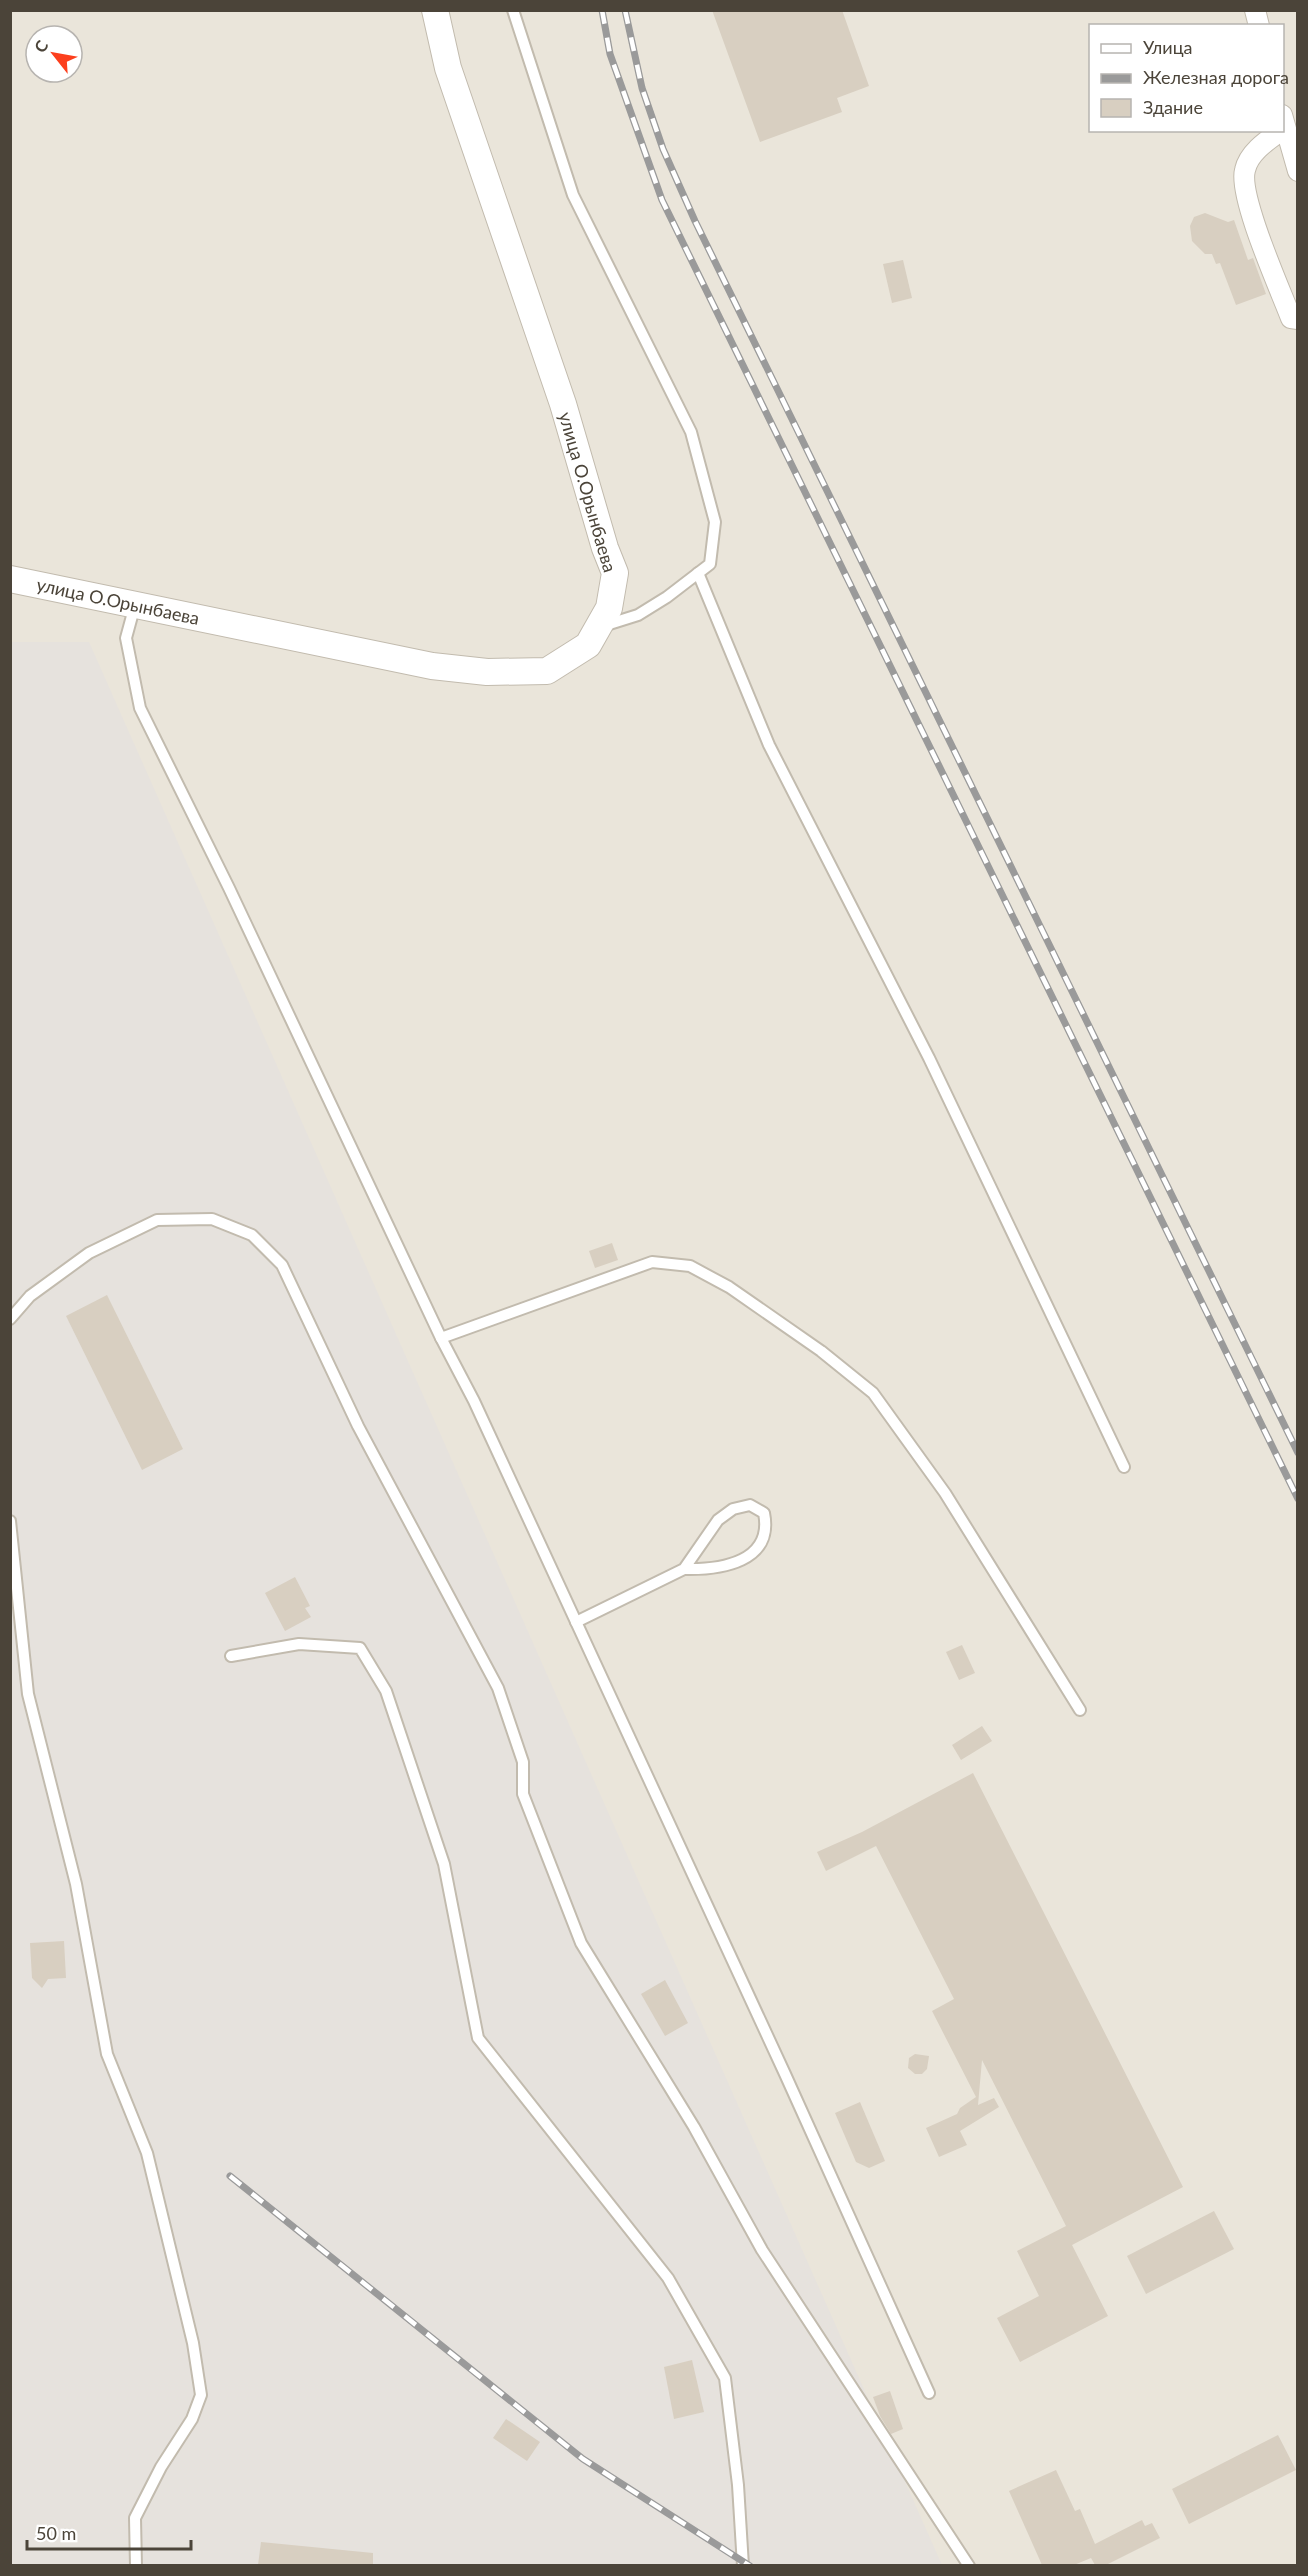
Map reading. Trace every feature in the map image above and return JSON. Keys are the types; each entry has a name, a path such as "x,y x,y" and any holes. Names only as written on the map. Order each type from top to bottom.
{"street":[{"name":"улица О.Орынбаева","path":"10,579 432,666 487,672 547,671 588,645 609,608 615,573 605,548 563,404 448,68 435,10"},
{"path":"1284,129 1296,164"},
{"path":"1276,132 1260,146 1245,170 1247,198 1291,318 1298,320"}],"lane":[{"path":"513,10 573,195 691,432 715,522 710,564 667,597 638,615 597,628"},
{"path":"698,573 769,745 934,1068 1124,1467"},
{"path":"135,605 126,638 140,708 235,899 441,1338 474,1401 785,2074 928,2393"},
{"path":"10,1319 30,1296 89,1253 157,1220 212,1219 252,1235 282,1265 358,1426 498,1688 524,1762 523,1794 581,1942 694,2127 762,2250 969,2565"},
{"path":"441,1338 652,1263 690,1266 729,1287 821,1351 873,1393 945,1493 1080,1710"},
{"path":"576,1622 684,1569 710,1570 732,1565 761,1545 767,1528 764,1513 750,1505 733,1509 718,1520 684,1569"},
{"path":"10,1521 28,1694 76,1884 107,2054 147,2153 193,2343 201,2395 192,2419 160,2467 135,2518 136,2565"},
{"path":"231,1656 299,1644 360,1648 386,1691 444,1864 478,2038 668,2278 725,2378 738,2485 743,2565"}],"shaded area":[{"path":"11,11 1297,11 1297,2565 11,2565"},
{"path":"10,642 89,642 942,2565 11,2565"}],"building":[{"path":"712,10 842,10 869,86 837,98 842,112 760,142"},
{"path":"1205,213 1228,222 1234,220 1248,260 1253,258 1266,294 1236,305 1220,263 1216,264 1212,254 1205,254 1192,241 1190,226 1194,217"},
{"path":"903,260 912,298 892,303 883,264"},
{"path":"612,1243 618,1260 595,1268 589,1251"},
{"path":"107,1295 183,1449 142,1470 66,1316"},
{"path":"295,1577 310,1606 305,1608 311,1617 285,1631 265,1593"},
{"path":"962,1645 975,1673 959,1680 946,1652"},
{"path":"982,1726 992,1741 961,1760 952,1745"},
{"path":"973,1773 1183,2187 1072,2245 1108,2316 1020,2362 997,2318 1039,2296 1017,2251 1066,2226 982,2060 978,2105 994,2098 999,2107 960,2131 967,2145 939,2157 926,2128 957,2114 960,2108 976,2097 932,2011 954,1999 876,1846 826,1871 817,1852 862,1832"},
{"path":"64,1941 66,1978 48,1979 42,1988 32,1978 30,1943"},
{"path":"665,1980 688,2023 665,2036 641,1994"},
{"path":"915,2054 929,2056 927,2069 922,2074 915,2074 908,2068 909,2058"},
{"path":"860,2102 885,2161 869,2168 856,2162 835,2113"},
{"path":"1214,2211 1234,2249 1146,2294 1127,2256"},
{"path":"692,2360 704,2412 674,2419 664,2367"},
{"path":"890,2391 903,2429 891,2434 880,2416 873,2397"},
{"path":"506,2419 540,2442 527,2461 493,2438"},
{"path":"1278,2435 1296,2470 1189,2524 1172,2489"},
{"path":"1056,2470 1075,2511 1080,2509 1095,2544 1142,2520 1145,2526 1152,2523 1160,2538 1106,2565 1095,2565 1091,2558 1074,2565 1042,2565 1009,2491"},
{"path":"261,2542 373,2553 373,2565 258,2565"}],"railway":[{"path":"602,10 610,54 662,200 1298,1499"},
{"path":"625,10 642,88 663,149 695,221 1298,1453"},
{"path":"230,2176 583,2459 750,2566"}]}
